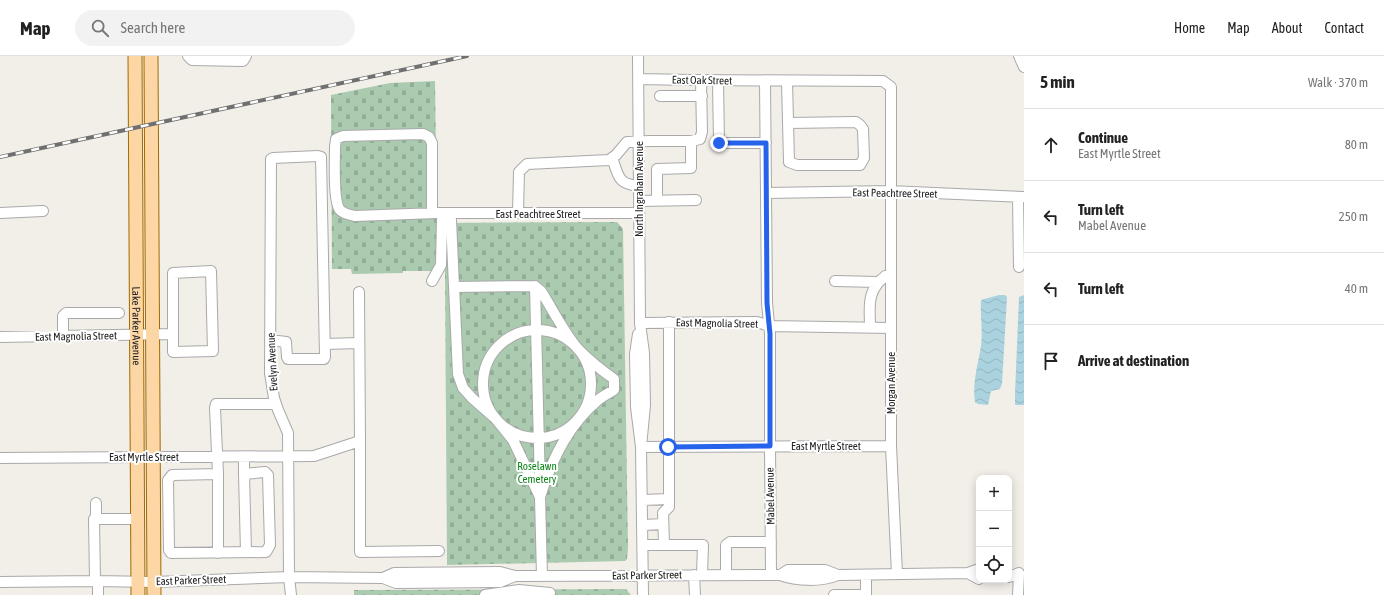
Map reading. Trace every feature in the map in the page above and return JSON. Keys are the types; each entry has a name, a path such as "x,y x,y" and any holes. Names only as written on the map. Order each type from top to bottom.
{"main road":[{"name":"Lake Parker Avenue","path":"135,56 138,595"},
{"name":"Lake Parker Avenue","path":"151,56 154,595"}],"street":[{"path":"188,56 192,60 218,59 243,62 246,56"},
{"name":"North Ingraham Avenue","path":"638,56 640,323 635,354 636,407 641,447 643,595"},
{"path":"1018,56 1024,67"},
{"name":"East Oak Street","path":"638,79 787,81"},
{"path":"518,213 519,172 527,164 609,160 627,142 691,141 700,139 702,132 702,80"},
{"path":"718,81 719,143 766,143"},
{"name":"Mabel Avenue","path":"765,81 771,542 776,574"},
{"path":"787,81 788,123 789,162 797,165 860,165 863,162 863,129 856,122 788,123"},
{"name":"Morgan Avenue","path":"787,81 883,81 891,87 891,446 896,574"},
{"path":"660,96 702,96"},
{"name":"East Peachtree Street","path":"439,213 432,143 429,137 423,134 343,136 336,139 336,201 340,210 346,214 355,216 439,213 639,213"},
{"path":"639,172 657,169 691,172 691,141"},
{"name":"Evelyn Avenue","path":"291,595 289,578 288,433 276,404 271,387 270,174 271,159 273,158 318,156 321,158 325,344"},
{"path":"612,158 621,180 627,185 639,186"},
{"path":"657,169 657,200"},
{"name":"East Peachtree Street","path":"766,193 890,191 1021,197"},
{"path":"1018,267 1021,197"},
{"path":"639,201 696,200"},
{"path":"0,213 43,212"},
{"path":"432,281 441,265 442,220 439,213"},
{"path":"439,213 450,220 458,374 463,388 472,398 496,419 508,430 523,437 539,438 554,436 567,430 599,399 614,390 614,379 599,368 567,339 552,332 536,330 519,333 503,342 492,354 484,370 483,388 486,404 496,419 512,440 540,497"},
{"path":"211,272 213,351 173,352 174,334 172,273 211,272"},
{"path":"870,327 870,299 878,282 885,276 890,276"},
{"path":"835,281 878,282"},
{"path":"454,288 535,286 541,291 587,362 591,377 591,392 587,407 566,438 547,475 540,497"},
{"path":"535,286 542,576"},
{"path":"359,292 360,552 439,551"},
{"path":"64,336 63,316 66,314 119,313"},
{"path":"664,545 663,514 669,507 669,322"},
{"name":"East Magnolia Street","path":"640,323 757,322 769,326 891,328"},
{"name":"East Magnolia Street","path":"0,337 174,334"},
{"path":"270,340 286,342 288,359 324,359 325,344 359,343"},
{"path":"218,553 216,404 276,404"},
{"name":"East Myrtle Street","path":"0,458 314,456 360,441"},
{"name":"East Myrtle Street","path":"641,447 891,446"},
{"path":"244,457 246,552"},
{"path":"218,474 172,475 168,480 168,550 171,553 266,552 270,545 268,476 265,472 244,474"},
{"path":"642,500 669,499"},
{"path":"96,503 96,519 94,519 98,595"},
{"path":"96,519 137,519"},
{"path":"642,525 663,524"},
{"path":"726,575 726,545 730,542 771,542"},
{"path":"643,545 703,545 695,595"},
{"name":"East Parker Street","path":"0,582 154,582 289,578 383,578 396,582 500,582 515,576 776,574 791,579 827,579 838,575 968,574 976,570"},
{"path":"1015,573 1018,595"},
{"name":"East Parker Street","path":"968,574 976,578"},
{"path":"834,595 866,595 866,575"},
{"path":"485,595 519,592 550,593"}],"green space":[{"name":"Roselawn Cemetery","path":"435,81 437,223 617,222 623,229 628,548 627,559 625,561 447,565 445,271 403,271 403,273 352,274 351,269 332,269 331,95 390,83"},
{"path":"626,589 631,595 354,595 354,590"}],"water":[{"path":"999,295 1005,295 1007,297 1002,384 1000,389 991,391 988,405 978,404 975,402 974,388 982,340 981,300"},
{"path":"1024,295 1024,405 1015,405 1019,297"}],"railway":[{"path":"0,157 467,56"}],"route":[{"path":"668,447 770,446 770,334 767,303 766,143 719,143"}]}
